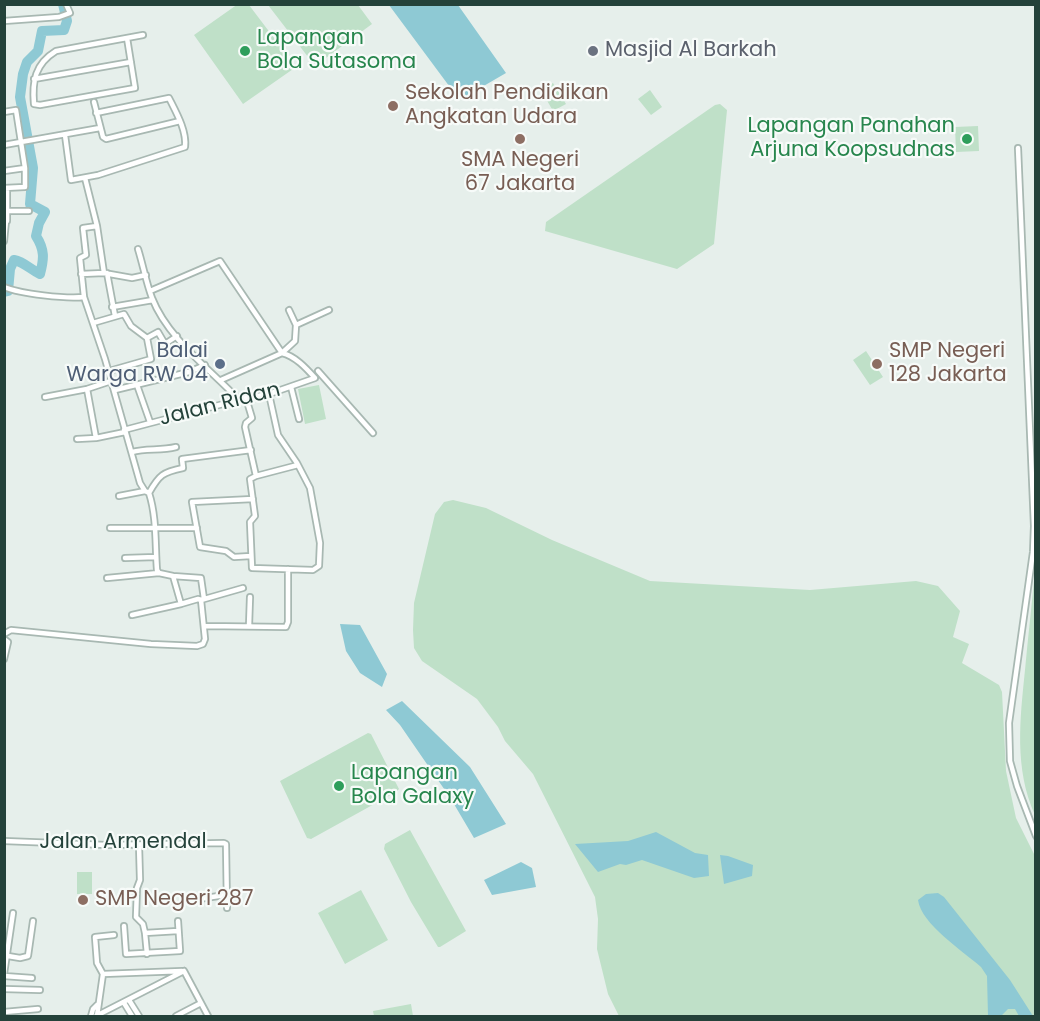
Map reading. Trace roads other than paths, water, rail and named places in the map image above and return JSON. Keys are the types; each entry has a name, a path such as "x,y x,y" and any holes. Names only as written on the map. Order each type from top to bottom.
{"street":[{"path":"4,21 59,17 70,14 66,4"},
{"path":"127,38 135,88 35,106 33,103 34,79 39,64 56,51 143,35"},
{"path":"34,79 131,62"},
{"path":"65,135 71,180 85,180 185,147 186,142 180,121 168,98 96,113"},
{"path":"94,102 100,128 106,139 180,121"},
{"path":"4,112 15,110 23,142 25,168 25,187 6,188 4,241"},
{"path":"4,145 100,128"},
{"path":"1018,148 1034,526 1033,552 1009,723 1011,763 1035,836"},
{"path":"4,171 25,168"},
{"path":"85,180 97,226 115,316"},
{"path":"6,211 29,211"},
{"path":"97,226 83,228 86,255 80,258 84,297 115,390 124,431 140,483 147,492 155,527 159,573"},
{"path":"138,249 153,300 177,336 239,400"},
{"path":"150,291 220,261 282,353"},
{"path":"81,274 105,273 132,278 146,275"},
{"path":"4,287 64,298 84,297"},
{"path":"112,307 153,300"},
{"path":"221,380 282,353 295,341 296,325 289,310"},
{"path":"296,325 329,310"},
{"path":"93,323 125,314 132,328 147,338 151,359 109,372"},
{"path":"147,338 158,332 165,344 177,336"},
{"name":"Jalan Ridan","path":"77,439 96,438 124,431 150,422 268,394 315,378 304,366 282,353"},
{"path":"115,390 189,372 206,365"},
{"path":"318,371 372,433"},
{"path":"45,397 87,389 111,381"},
{"path":"137,385 150,422"},
{"path":"291,387 299,419"},
{"path":"87,389 96,438"},
{"path":"268,394 278,435 298,465 310,488 320,543 319,566 313,570 253,568 250,522 255,516 250,479 298,465"},
{"path":"246,398 252,417 245,426 256,476"},
{"path":"132,452 146,448 156,451 176,447"},
{"path":"119,496 147,492 162,475 183,468 182,459 251,450"},
{"path":"251,556 234,557 226,551 200,547 192,502 253,499"},
{"path":"110,528 196,528"},
{"path":"125,558 156,557"},
{"path":"204,626 286,627 288,622 288,569"},
{"path":"4,659 8,642 4,637 11,630 151,644 200,645 205,639 201,578 159,573 107,578"},
{"path":"173,576 181,604"},
{"path":"132,615 198,598 202,600 243,588"},
{"path":"249,626 250,597"},
{"name":"Jalan Armendal","path":"4,841 139,845 225,843 227,908"},
{"path":"139,845 140,880 136,888 136,917 143,924 147,954"},
{"path":"199,899 225,895"},
{"path":"13,914 4,975 32,978"},
{"path":"8,956 20,958 28,956 33,921"},
{"path":"124,926 126,954 180,951 178,921"},
{"path":"145,933 178,932"},
{"path":"96,1016 103,975 96,958 95,936 114,935"},
{"path":"103,975 184,971"},
{"path":"96,1016 184,971"},
{"path":"184,971 208,1017"},
{"path":"161,972 162,982"},
{"path":"4,989 40,990"},
{"path":"127,1001 132,1017"},
{"path":"127,1001 139,1017"},
{"path":"176,1017 201,1003"},
{"path":"91,1017 93,1008 98,1005"},
{"path":"4,1012 38,1009"}],"water":[{"path":"389,5 458,5 506,73 463,98 458,98"},
{"path":"340,624 360,625 387,674 382,687 360,673 346,651"},
{"path":"402,701 470,767 506,824 474,838 451,799 400,725 386,710"},
{"path":"656,832 695,853 708,855 709,876 694,878 642,860 626,865 620,864 598,872 575,844 628,841"},
{"path":"720,855 753,865 752,876 724,884"},
{"path":"521,862 532,868 536,887 492,895 484,880"},
{"path":"938,893 944,897 1010,980 1033,1016 1019,1016 1015,1009 1008,1009 1001,1016 988,1016 987,976 981,967 935,928 921,909 918,900 926,894"}],"waterway":[{"path":"4,292 8,291 10,269 14,260 40,274 43,259 36,236 45,212 30,204 33,168 20,97 23,74 27,62 38,51 42,31 64,30 67,21 63,4"}],"place":[{"name":"Lapangan Bola Sutasoma","path":"245,51"},
{"name":"Masjid Al Barkah","path":"593,51"},
{"name":"Sekolah Pendidikan Angkatan Udara","path":"393,106"},
{"name":"SMA Negeri 67 Jakarta","path":"520,139"},
{"name":"Lapangan Panahan Arjuna Koopsudnas","path":"967,139"},
{"name":"Balai Warga RW 04","path":"220,364"},
{"name":"SMP Negeri 128 Jakarta","path":"877,364"},
{"name":"Lapangan Bola Galaxy","path":"339,786"},
{"name":"SMP Negeri 287","path":"83,900"}]}
